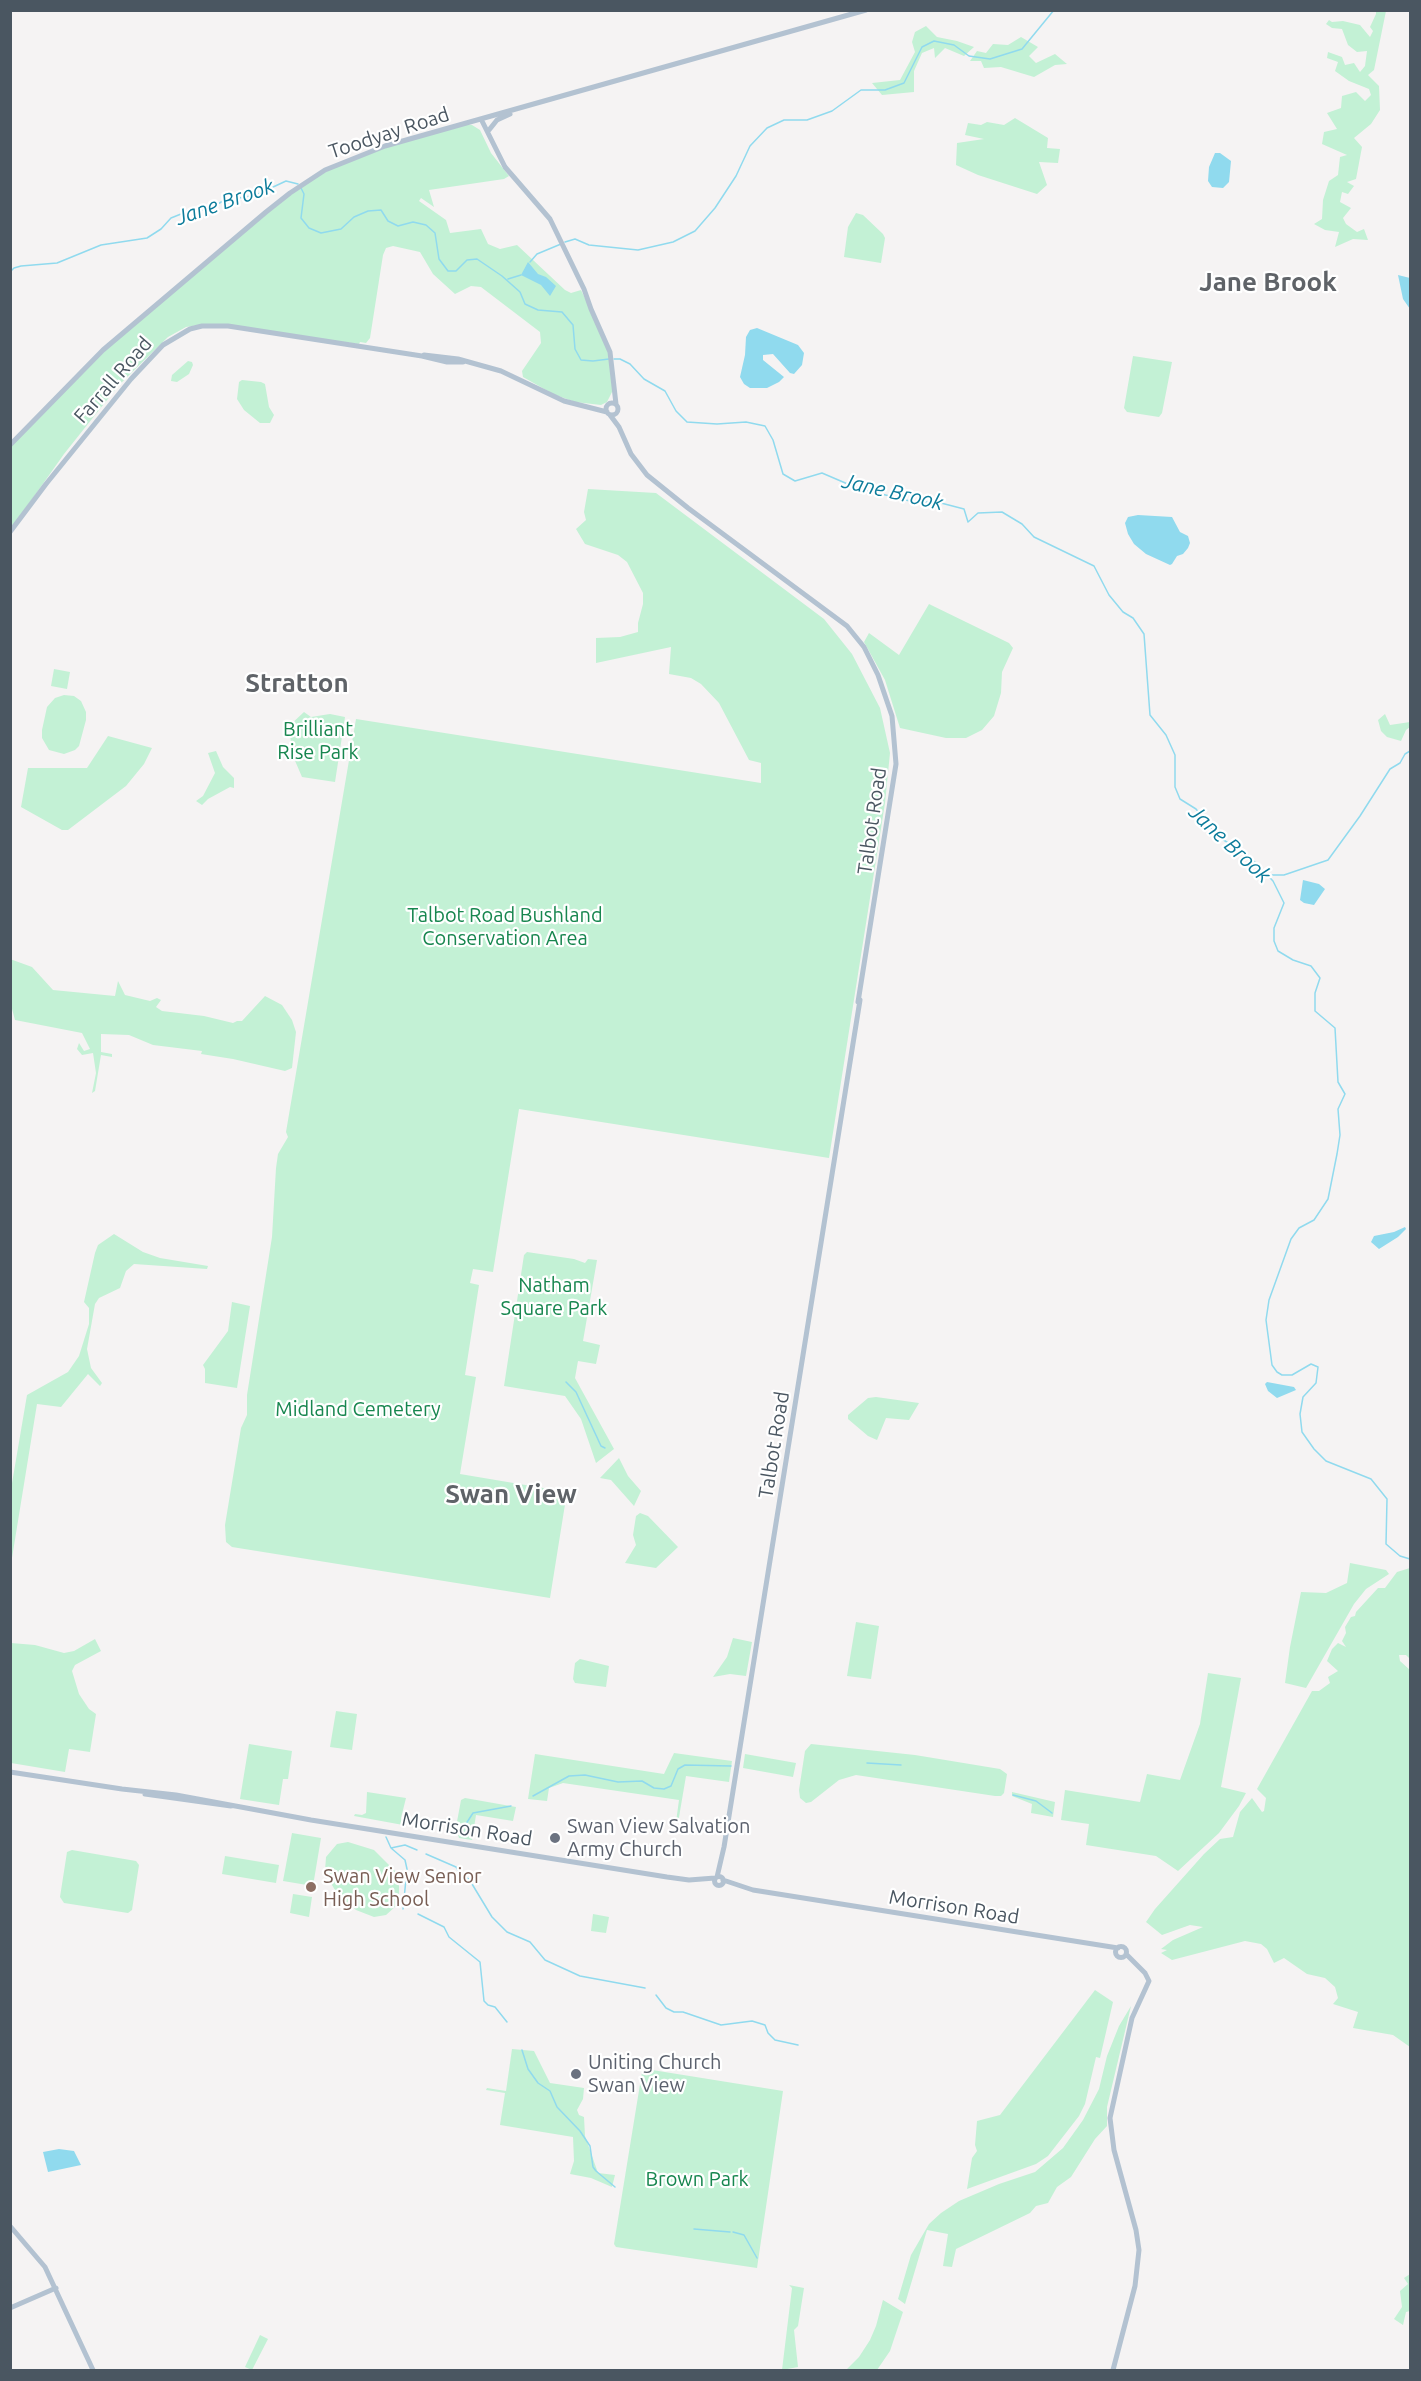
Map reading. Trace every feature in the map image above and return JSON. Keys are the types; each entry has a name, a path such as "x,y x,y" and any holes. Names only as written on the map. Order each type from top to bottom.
{"main road":[{"name":"Toodyay Road","path":"10,445 103,350 290,193 325,170 361,154 866,10"},
{"path":"488,132 497,120 525,107"},
{"path":"483,118 505,167 544,210 584,289 611,359 615,386 616,404 619,409 611,414 608,404 615,386"},
{"name":"Farrall Road","path":"10,532 130,379 163,345 181,333 202,326 228,326 422,356 427,354 458,359 501,371 564,401 611,414"},
{"name":"Farrall Road","path":"591,407 616,404"},
{"name":"Talbot Road","path":"611,414 634,459 653,480 697,515 825,608 843,624 864,650 886,694 897,752 895,779 856,1027 719,1880"},
{"path":"10,1779 11,1772"},
{"name":"Morrison Road","path":"11,1772 228,1803 231,1806 657,1875 719,1880 753,1890 1117,1950 1123,1948 1124,1955 1149,1978 1149,1984 1132,2018 1110,2118 1114,2150 1136,2229 1139,2250 1136,2278 1113,2370"},
{"name":"Morrison Road","path":"1117,1950 1118,1957 1124,1955"},
{"path":"10,2226 47,2272 93,2370"},
{"path":"10,2308 55,2286"}],"green space":[{"path":"1376,11 1386,11 1374,70 1368,75 1379,86 1380,110 1371,124 1354,138 1362,147 1356,179 1347,182 1354,186 1348,194 1342,192 1340,202 1351,208 1343,218 1346,224 1357,232 1364,229 1368,240 1353,239 1335,247 1339,232 1325,230 1314,224 1322,219 1323,200 1329,181 1338,175 1340,157 1347,155 1322,144 1324,132 1337,129 1327,113 1341,108 1342,96 1356,92 1365,101 1371,95 1369,89 1349,81 1335,71 1338,62 1327,58 1328,52 1342,57 1345,65 1354,63 1360,72 1365,66 1367,51 1357,52 1348,45 1342,29 1332,28 1326,24 1329,20 1360,25 1370,37 1373,31 1370,27"},
{"path":"926,26 937,37 974,47 964,56 945,48 935,58 934,48 922,53 914,71 914,92 882,95 872,83 900,80 915,52 912,42 915,32"},
{"path":"1021,37 1038,47 1029,56 1036,63 1055,54 1067,64 1055,65 1034,77 1001,67 984,68 981,61 970,61 977,51 986,53 993,44 1008,45"},
{"path":"1015,118 1048,138 1047,148 1060,149 1058,163 1039,162 1047,185 1037,194 978,175 956,165 957,143 984,139 965,135 968,123 981,125 987,122 1004,125"},
{"path":"461,124 472,125 480,130 491,153 509,176 504,179 429,190 434,207 421,198 419,201 446,220 450,233 481,229 488,244 500,249 517,245 565,290 571,293 581,290 606,341 615,386 607,402 601,405 575,402 553,394 523,377 522,371 541,343 540,332 481,287 471,286 455,294 433,274 420,252 393,246 386,248 383,255 370,338 366,343 360,342 359,344 205,324 186,327 168,337 119,385 64,454 11,529 11,444 126,330 304,183 361,154"},
{"path":"856,213 863,215 885,238 881,263 844,257 848,227"},
{"path":"1133,356 1172,362 1162,413 1159,417 1127,412 1124,408"},
{"path":"188,361 193,365 189,374 177,382 171,381 172,375"},
{"path":"242,380 265,384 269,407 274,415 270,423 260,423 244,410 237,399 239,382"},
{"name":"Talbot Road Bushland Conservation Area","path":"588,489 656,493 824,619 852,654 880,708 890,753 885,803 829,1158 519,1109 493,1272 473,1269 470,1283 479,1285 465,1375 476,1377 460,1474 567,1492 550,1598 232,1547 226,1542 225,1525 241,1428 247,1415 247,1395 272,1237 278,1154 288,1137 286,1132 356,719 761,783 761,763 749,760 719,703 701,684 691,678 669,674 671,647 596,663 596,638 620,637 638,632 643,593 627,562 618,555 585,544 576,529 586,520 584,512"},
{"path":"929,604 1009,643 1013,648 1002,672 1001,693 994,716 982,730 966,738 946,738 900,728 885,680 864,642 869,633 899,655"},
{"path":"54,669 70,672 67,689 51,686"},
{"path":"64,695 74,696 81,701 86,712 86,720 79,746 64,754 49,750 42,738 42,730 47,707 55,698"},
{"name":"Brilliant Rise Park","path":"304,712 311,717 330,714 345,717 335,782 302,777 293,756 294,743 291,743 289,726"},
{"path":"1385,714 1390,725 1410,722 1410,727 1401,741 1387,737 1381,731 1378,720"},
{"path":"108,736 152,748 144,764 126,786 68,830 62,830 21,807 28,768 87,768"},
{"path":"216,751 223,767 234,778 234,788 230,787 208,799 202,805 196,801 203,796 215,773 208,753"},
{"path":"10,959 32,967 53,990 115,996 118,981 125,995 150,1001 157,998 161,1000 156,1007 162,1011 204,1016 233,1023 242,1021 265,996 282,1005 292,1020 296,1032 292,1068 285,1071 201,1054 202,1051 153,1045 129,1035 101,1034 101,1052 112,1054 112,1057 101,1055 95,1091 92,1093 96,1073 93,1053 82,1055 77,1049 79,1043 84,1051 90,1049 82,1033 15,1020 11,1005"},
{"path":"114,1234 143,1252 160,1258 208,1266 207,1269 134,1264 126,1271 120,1288 99,1298 95,1304 87,1349 91,1368 102,1383 100,1386 88,1374 61,1407 37,1404 11,1564 11,1489 27,1395 68,1372 79,1356 89,1324 89,1308 84,1302 95,1253 98,1245"},
{"name":"Natham Square Park","path":"527,1252 574,1259 585,1263 588,1259 597,1260 583,1341 600,1345 596,1364 578,1361 575,1378 614,1449 596,1463 581,1419 565,1396 504,1386 524,1255"},
{"path":"232,1302 250,1306 237,1388 205,1383 203,1365 228,1331"},
{"path":"868,1398 919,1403 909,1420 886,1418 877,1440 868,1436 848,1419 848,1415"},
{"path":"619,1458 628,1476 641,1491 634,1506 611,1480 600,1478"},
{"path":"640,1513 648,1516 678,1547 656,1568 625,1563 636,1545 633,1535 636,1516"},
{"path":"1350,1563 1386,1570 1389,1574 1366,1589 1354,1604 1306,1688 1285,1683 1301,1592 1326,1593 1347,1583"},
{"path":"1410,1568 1410,1659 1406,1655 1399,1655 1400,1661 1410,1670 1410,2047 1393,2035 1353,2028 1358,2012 1333,2004 1338,1998 1335,1987 1325,1978 1307,1974 1284,1958 1274,1963 1267,1949 1261,1944 1245,1941 1172,1960 1161,1953 1167,1950 1161,1949 1173,1940 1203,1927 1190,1925 1162,1935 1146,1922 1204,1854 1220,1839 1233,1837 1240,1812 1252,1798 1262,1812 1264,1811 1266,1798 1257,1789 1312,1691 1319,1691 1330,1683 1328,1677 1338,1671 1327,1661 1332,1649 1338,1643 1346,1647 1342,1641 1346,1633 1345,1627 1351,1617 1355,1616 1378,1588 1385,1588 1397,1572"},
{"path":"856,1622 879,1626 871,1679 847,1676"},
{"path":"733,1638 752,1642 746,1676 730,1674 713,1677 727,1657"},
{"path":"95,1639 101,1651 75,1665 72,1671 79,1694 89,1709 96,1714 90,1752 69,1749 65,1772 11,1763 11,1643 35,1645 64,1653 74,1651"},
{"path":"580,1659 609,1666 606,1687 575,1683 573,1679 575,1663"},
{"path":"1208,1673 1241,1678 1221,1787 1246,1793 1239,1806 1219,1833 1178,1871 1156,1856 1086,1845 1089,1824 1061,1820 1065,1790 1140,1802 1147,1774 1180,1780 1200,1724"},
{"path":"336,1711 357,1714 352,1750 330,1747"},
{"path":"249,1744 292,1751 288,1779 283,1779 279,1805 240,1799"},
{"path":"811,1744 915,1755 1000,1769 1007,1774 1004,1793 1001,1796 995,1796 856,1775 839,1780 811,1802 806,1803 800,1798 799,1790 805,1751"},
{"path":"674,1753 732,1761 729,1782 686,1776 678,1823 676,1822 679,1800 563,1783 549,1788 547,1801 528,1799 535,1754 664,1774"},
{"path":"745,1754 796,1763 793,1777 743,1768"},
{"path":"367,1792 406,1798 401,1818 403,1825 354,1816 366,1813"},
{"path":"1012,1792 1055,1802 1053,1817 1031,1813 1032,1804 1012,1796"},
{"path":"465,1798 516,1807 513,1821 476,1815 472,1840 459,1838 456,1827 461,1800"},
{"path":"292,1833 321,1838 313,1886 283,1881"},
{"path":"348,1842 374,1850 395,1871 399,1881 399,1895 396,1906 386,1915 374,1917 356,1910 338,1895 329,1880 325,1871 326,1857 337,1844"},
{"path":"72,1850 136,1861 139,1865 132,1910 128,1913 64,1903 60,1897 67,1852"},
{"path":"225,1856 279,1865 276,1883 222,1874"},
{"path":"293,1894 312,1897 309,1917 290,1913"},
{"path":"593,1914 609,1917 606,1933 591,1931"},
{"path":"1095,1990 1113,2002 1100,2058 1096,2057 1085,2104 1079,2116 1048,2156 1036,2164 967,2189 972,2158 977,2151 975,2145 977,2121 1000,2115"},
{"path":"1131,2006 1107,2107 1107,2126 1095,2139 1071,2177 1057,2187 1048,2203 1036,2206 1030,2213 956,2249 952,2267 943,2266 948,2234 927,2230 905,2304 898,2299 911,2255 929,2224 941,2213 959,2201 1035,2172 1063,2148 1083,2120 1099,2089 1107,2056 1119,2026"},
{"path":"512,2049 534,2051 550,2083 584,2088 583,2099 577,2110 579,2115 584,2117 585,2136 598,2173 615,2175 612,2187 591,2178 570,2174 574,2161 573,2137 500,2125 505,2093 486,2090 487,2088 506,2091"},
{"name":"Brown Park","path":"646,2069 783,2091 757,2268 616,2247 614,2244 642,2072"},
{"path":"1410,2274 1410,2311 1406,2312 1403,2325 1394,2319 1402,2307 1400,2291 1408,2284 1404,2278"},
{"path":"789,2285 804,2288 798,2326 794,2330 798,2367 782,2370 792,2288"},
{"path":"883,2300 903,2312 890,2351 877,2370 846,2370 859,2357 870,2340"},
{"path":"260,2335 268,2339 252,2370 245,2367"}],"water":[{"path":"1215,153 1220,153 1231,161 1229,182 1223,188 1212,187 1208,181 1209,167"},
{"path":"528,262 538,274 546,277 556,286 550,296 541,285 521,275"},
{"path":"1398,275 1410,278 1410,309 1403,299"},
{"path":"757,328 798,345 804,353 802,365 794,374 790,373 773,354 763,355 763,360 784,377 767,388 750,388 740,377 746,337 750,330"},
{"path":"1138,515 1172,517 1180,532 1188,536 1190,543 1188,548 1170,565 1146,554 1134,544 1125,523 1128,517"},
{"path":"1303,880 1319,884 1325,889 1314,905 1300,900"},
{"path":"1405,1227 1406,1229 1398,1237 1379,1249 1371,1242 1374,1236"},
{"path":"1267,1382 1294,1387 1296,1390 1277,1398 1268,1391 1265,1384"},
{"path":"59,2149 74,2151 81,2165 48,2172 43,2152"}],"waterway":[{"path":"565,242 575,239 589,245 638,250 673,242 695,231 715,208 736,176 750,146 767,128 784,120 807,120 832,111 861,90 885,90 904,83 922,47 934,41 954,45 969,56 990,59 1022,49 1054,10"},
{"name":"Jane Brook","path":"10,272 21,266 57,263 101,245 147,238 161,229 171,218 186,212 209,209 223,201 256,195 286,181 298,184"},
{"name":"Jane Brook","path":"301,188 304,194 301,218 309,228 321,233 341,229 354,217 368,211 381,210 388,221 398,226 413,222 426,225 435,233 439,259 448,271 456,271 467,260 477,259 520,292 525,304 538,310 562,312 573,325 575,349 581,360 609,359"},
{"path":"530,262 537,254 561,244"},
{"path":"508,279 521,275"},
{"name":"Jane Brook","path":"614,359 630,364 644,379 665,391 676,411 687,422 717,424 746,422 765,426 773,440 783,474 795,481 822,473 857,488 910,501 941,503 964,509 968,522 978,513 1002,512 1022,524 1034,537 1094,566 1109,595 1123,612 1133,618 1144,634 1150,715 1166,735 1175,755 1175,787 1180,799 1196,809 1217,836 1248,855 1273,881 1284,903 1274,928 1274,941 1278,951 1293,960 1311,966 1320,978 1315,993 1315,1011 1335,1028 1338,1082 1345,1094 1338,1109 1340,1135 1337,1154 1328,1199 1314,1220 1299,1228 1291,1239 1269,1300 1266,1320 1272,1365 1282,1375 1292,1375 1311,1364 1318,1367 1316,1383 1303,1397 1300,1414 1302,1432 1326,1461 1371,1479 1387,1499 1386,1544 1400,1556 1410,1559"},
{"path":"1267,875 1284,875 1328,860 1390,769 1400,763 1405,754 1410,751"},
{"path":"566,1382 576,1392 601,1446 605,1448"},
{"path":"867,1763 901,1765"},
{"path":"533,1796 569,1776 585,1775 618,1782 642,1781 654,1788 664,1789 671,1786 678,1769 685,1765 731,1766"},
{"path":"1013,1795 1036,1801 1052,1813"},
{"path":"462,1830 473,1813 511,1806"},
{"path":"386,1837 391,1848 405,1845 417,1850"},
{"path":"391,1848 405,1860 407,1869 403,1909"},
{"path":"426,1854 456,1867 462,1876 469,1879 492,1917 507,1932 530,1942 545,1960 580,1976 645,1988"},
{"path":"418,1914 444,1927 449,1937 480,1962 484,2001 495,2007 507,2022"},
{"path":"656,1995 666,2008 674,2012 683,2012 721,2025 752,2021 765,2025 768,2033 775,2040 798,2045"},
{"path":"522,2050 528,2069 538,2083 550,2091 557,2107 580,2131 590,2146 593,2167 615,2187"},
{"path":"694,2229 730,2232"},
{"path":"733,2232 744,2235 757,2258"}],"place":[{"name":"Swan View Salvation Army Church","path":"555,1838"},
{"name":"Swan View Senior High School","path":"311,1887"},
{"name":"Uniting Church Swan View","path":"576,2074"}],"district":[{"name":"Jane Brook","path":"1268,282"},
{"name":"Stratton","path":"297,683"},
{"name":"Swan View","path":"511,1494"}],"park label":[{"name":"Midland Cemetery","path":"358,1409"}]}
